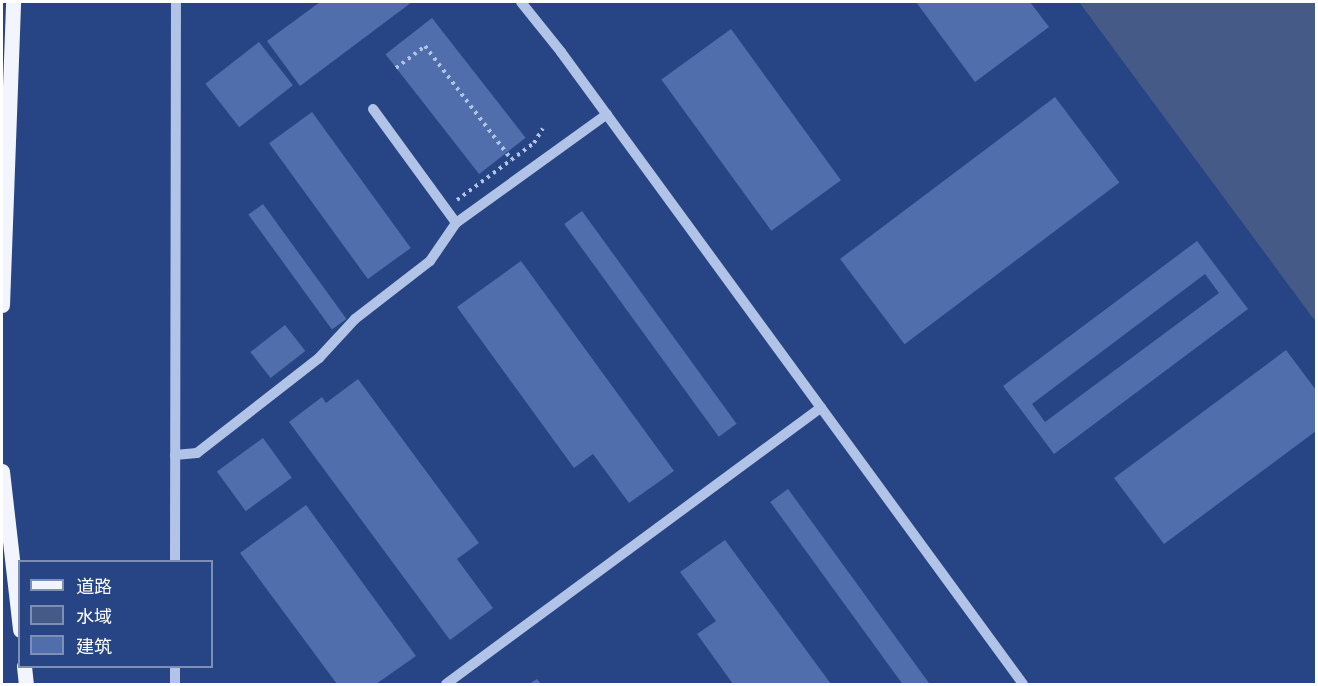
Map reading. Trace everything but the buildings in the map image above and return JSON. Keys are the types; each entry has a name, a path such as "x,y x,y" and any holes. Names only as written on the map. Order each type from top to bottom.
{"main road":[{"path":"2,305 13,2"},
{"path":"2,471 18,612"},
{"path":"24,668 26,684"}],"street":[{"path":"175,560 176,2"},
{"path":"521,2 607,114 1023,684"},
{"path":"373,109 456,223"},
{"path":"175,454 197,453 319,358 355,319 430,261 456,223 607,114"},
{"path":"446,684 821,408"},
{"path":"175,668 175,684"}],"path":[{"path":"396,68 425,46 512,159"},
{"path":"457,200 534,143 543,128"}],"water":[{"path":"1079,2 1316,2 1316,322"}]}
